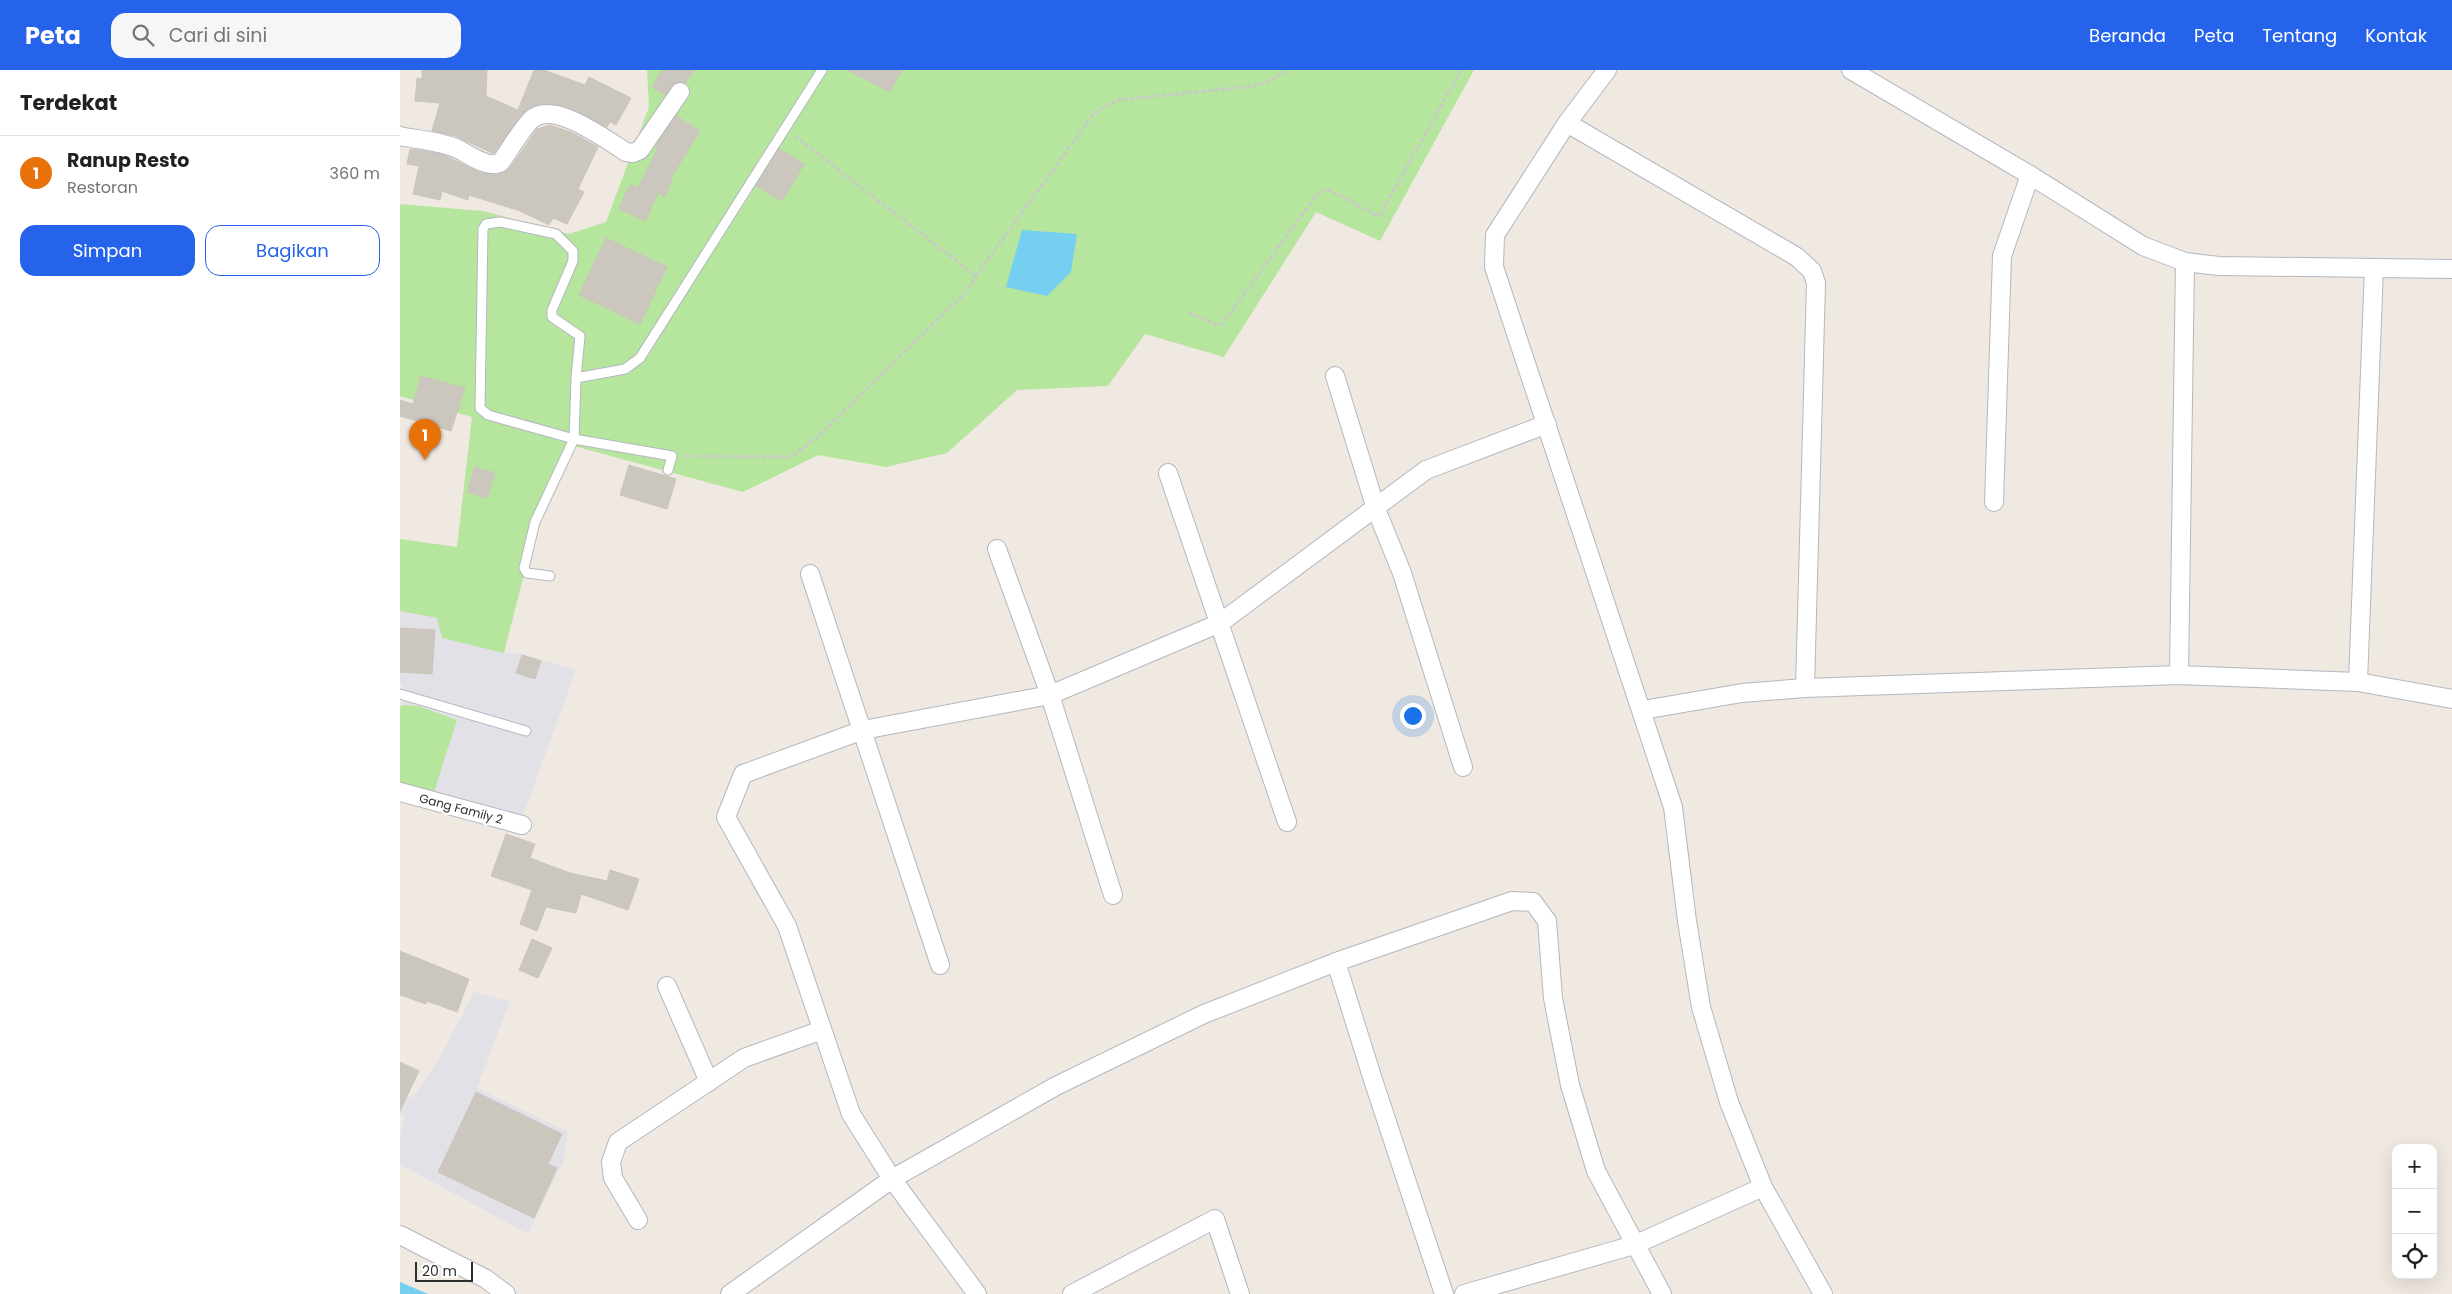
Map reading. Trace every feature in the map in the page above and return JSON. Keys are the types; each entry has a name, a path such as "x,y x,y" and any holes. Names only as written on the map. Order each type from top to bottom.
{"street":[{"path":"1607,70 1567,123 1495,235 1494,267 1643,710 1673,807 1687,921 1701,1006 1729,1102 1763,1187 1823,1294"},
{"path":"1851,70 2030,175 2143,246 2185,262 2219,266 2452,269"},
{"path":"400,136 454,147 488,164 496,165 501,162 530,120 538,114 548,112 566,118 626,152 633,154 640,150 680,92"},
{"path":"1567,123 1797,257 1812,271 1816,283 1805,688"},
{"path":"1994,502 2002,256 2030,175"},
{"path":"2180,675 2185,262"},
{"path":"2358,682 2374,268"},
{"path":"1335,376 1376,509 1402,573 1463,766"},
{"path":"977,1294 892,1179 851,1114 787,926 726,817 743,774 863,730 1050,695 1220,623 1426,470 1547,424"},
{"path":"1168,473 1287,822"},
{"path":"997,549 1050,695 1113,895"},
{"path":"810,574 940,965"},
{"path":"1643,710 1742,693 1805,688 2180,675 2358,682 2452,699"},
{"name":"Gang Family 2","path":"400,792 522,826"},
{"path":"730,1294 892,1179 1064,1082 1204,1014 1336,962 1512,901 1533,902 1547,921 1553,998 1570,1085 1596,1171 1634,1245 1662,1294"},
{"path":"1336,962 1444,1294"},
{"path":"667,986 709,1082"},
{"path":"638,1220 613,1178 611,1162 618,1142 744,1058 822,1030"},
{"path":"1464,1294 1634,1245 1763,1187"},
{"path":"1072,1294 1215,1219 1240,1294"},
{"path":"400,1236 486,1279 506,1294"}],"lane":[{"path":"576,378 625,369 640,358 822,70"},
{"path":"550,576 527,572 524,568 536,522 574,439 576,378 580,336 552,317 552,310 573,261 573,251 556,234 500,222 486,224 483,229 480,408 488,415 574,439 672,456 668,470"},
{"path":"400,694 526,731"}],"path":[{"path":"672,456 791,457 816,438 966,292 1092,116 1108,104 1119,100 1254,86 1269,81 1288,70"},
{"path":"1189,313 1217,325 1222,324 1319,192 1325,190 1331,192 1380,215 1461,70"},
{"path":"784,128 976,276"}],"shaded area":[{"path":"400,611 437,618 504,653 520,653 576,670 522,818 433,795 418,706 403,705 403,685 400,683"},
{"path":"474,992 510,1001 477,1088 568,1132 563,1162 528,1234 400,1164 400,1140 405,1116 400,1113 400,1094 412,1098 434,1068"}],"green space":[{"path":"647,70 1474,70 1380,241 1316,212 1224,357 1145,334 1108,386 1017,390 947,453 886,467 818,455 743,492 574,446 545,508 529,555 504,653 442,638 437,618 400,611 400,539 457,547 472,417 400,396 400,204 483,211 569,234 606,222 649,107","holes":["475,467 495,473 487,498 467,492"]},
{"path":"400,706 418,706 457,720 433,795 400,786"}],"water":[{"path":"1022,230 1077,234 1071,272 1047,296 1006,287"},
{"path":"400,1282 428,1294 400,1294"}],"building":[{"path":"422,70 487,70 486,96 518,110 534,70 544,70 585,85 589,77 631,98 616,125 610,122 607,127 567,107 550,104 534,106 522,114 494,153 492,153 455,136 432,131 440,103 415,101 417,78 422,79"},
{"path":"662,70 694,70 685,83 675,83 665,95 652,87"},
{"path":"847,70 902,70 890,92"},
{"path":"676,116 700,131 675,171 665,197 658,193 645,221 619,209 630,184 638,188 658,148 656,146"},
{"path":"550,125 573,133 598,147 578,189 584,192 567,224 553,218 549,225 520,211 469,195 468,200 442,191 440,200 413,194 419,166 407,164 410,149 442,154 481,173 497,175 510,168 537,129"},
{"path":"779,149 804,164 782,201 756,186"},
{"path":"606,238 667,267 640,324 579,295"},
{"path":"421,376 465,388 451,431 400,416 400,400 413,404"},
{"path":"629,465 676,479 667,509 620,495"},
{"path":"475,467 495,473 487,498 467,492"},
{"path":"400,628 435,630 432,674 400,672"},
{"path":"522,655 541,661 535,679 516,673"},
{"path":"506,834 535,844 530,858 570,873 607,881 610,870 639,879 628,910 581,894 576,913 546,907 537,931 520,924 532,890 491,876"},
{"path":"532,939 552,948 538,978 519,970"},
{"path":"400,951 469,979 457,1012 427,1001 426,1004 400,995"},
{"path":"400,1062 419,1071 400,1111"},
{"path":"476,1092 562,1134 548,1164 557,1168 534,1218 438,1172"}],"place":[{"name":"Ranup Resto","path":"425,460"}]}
